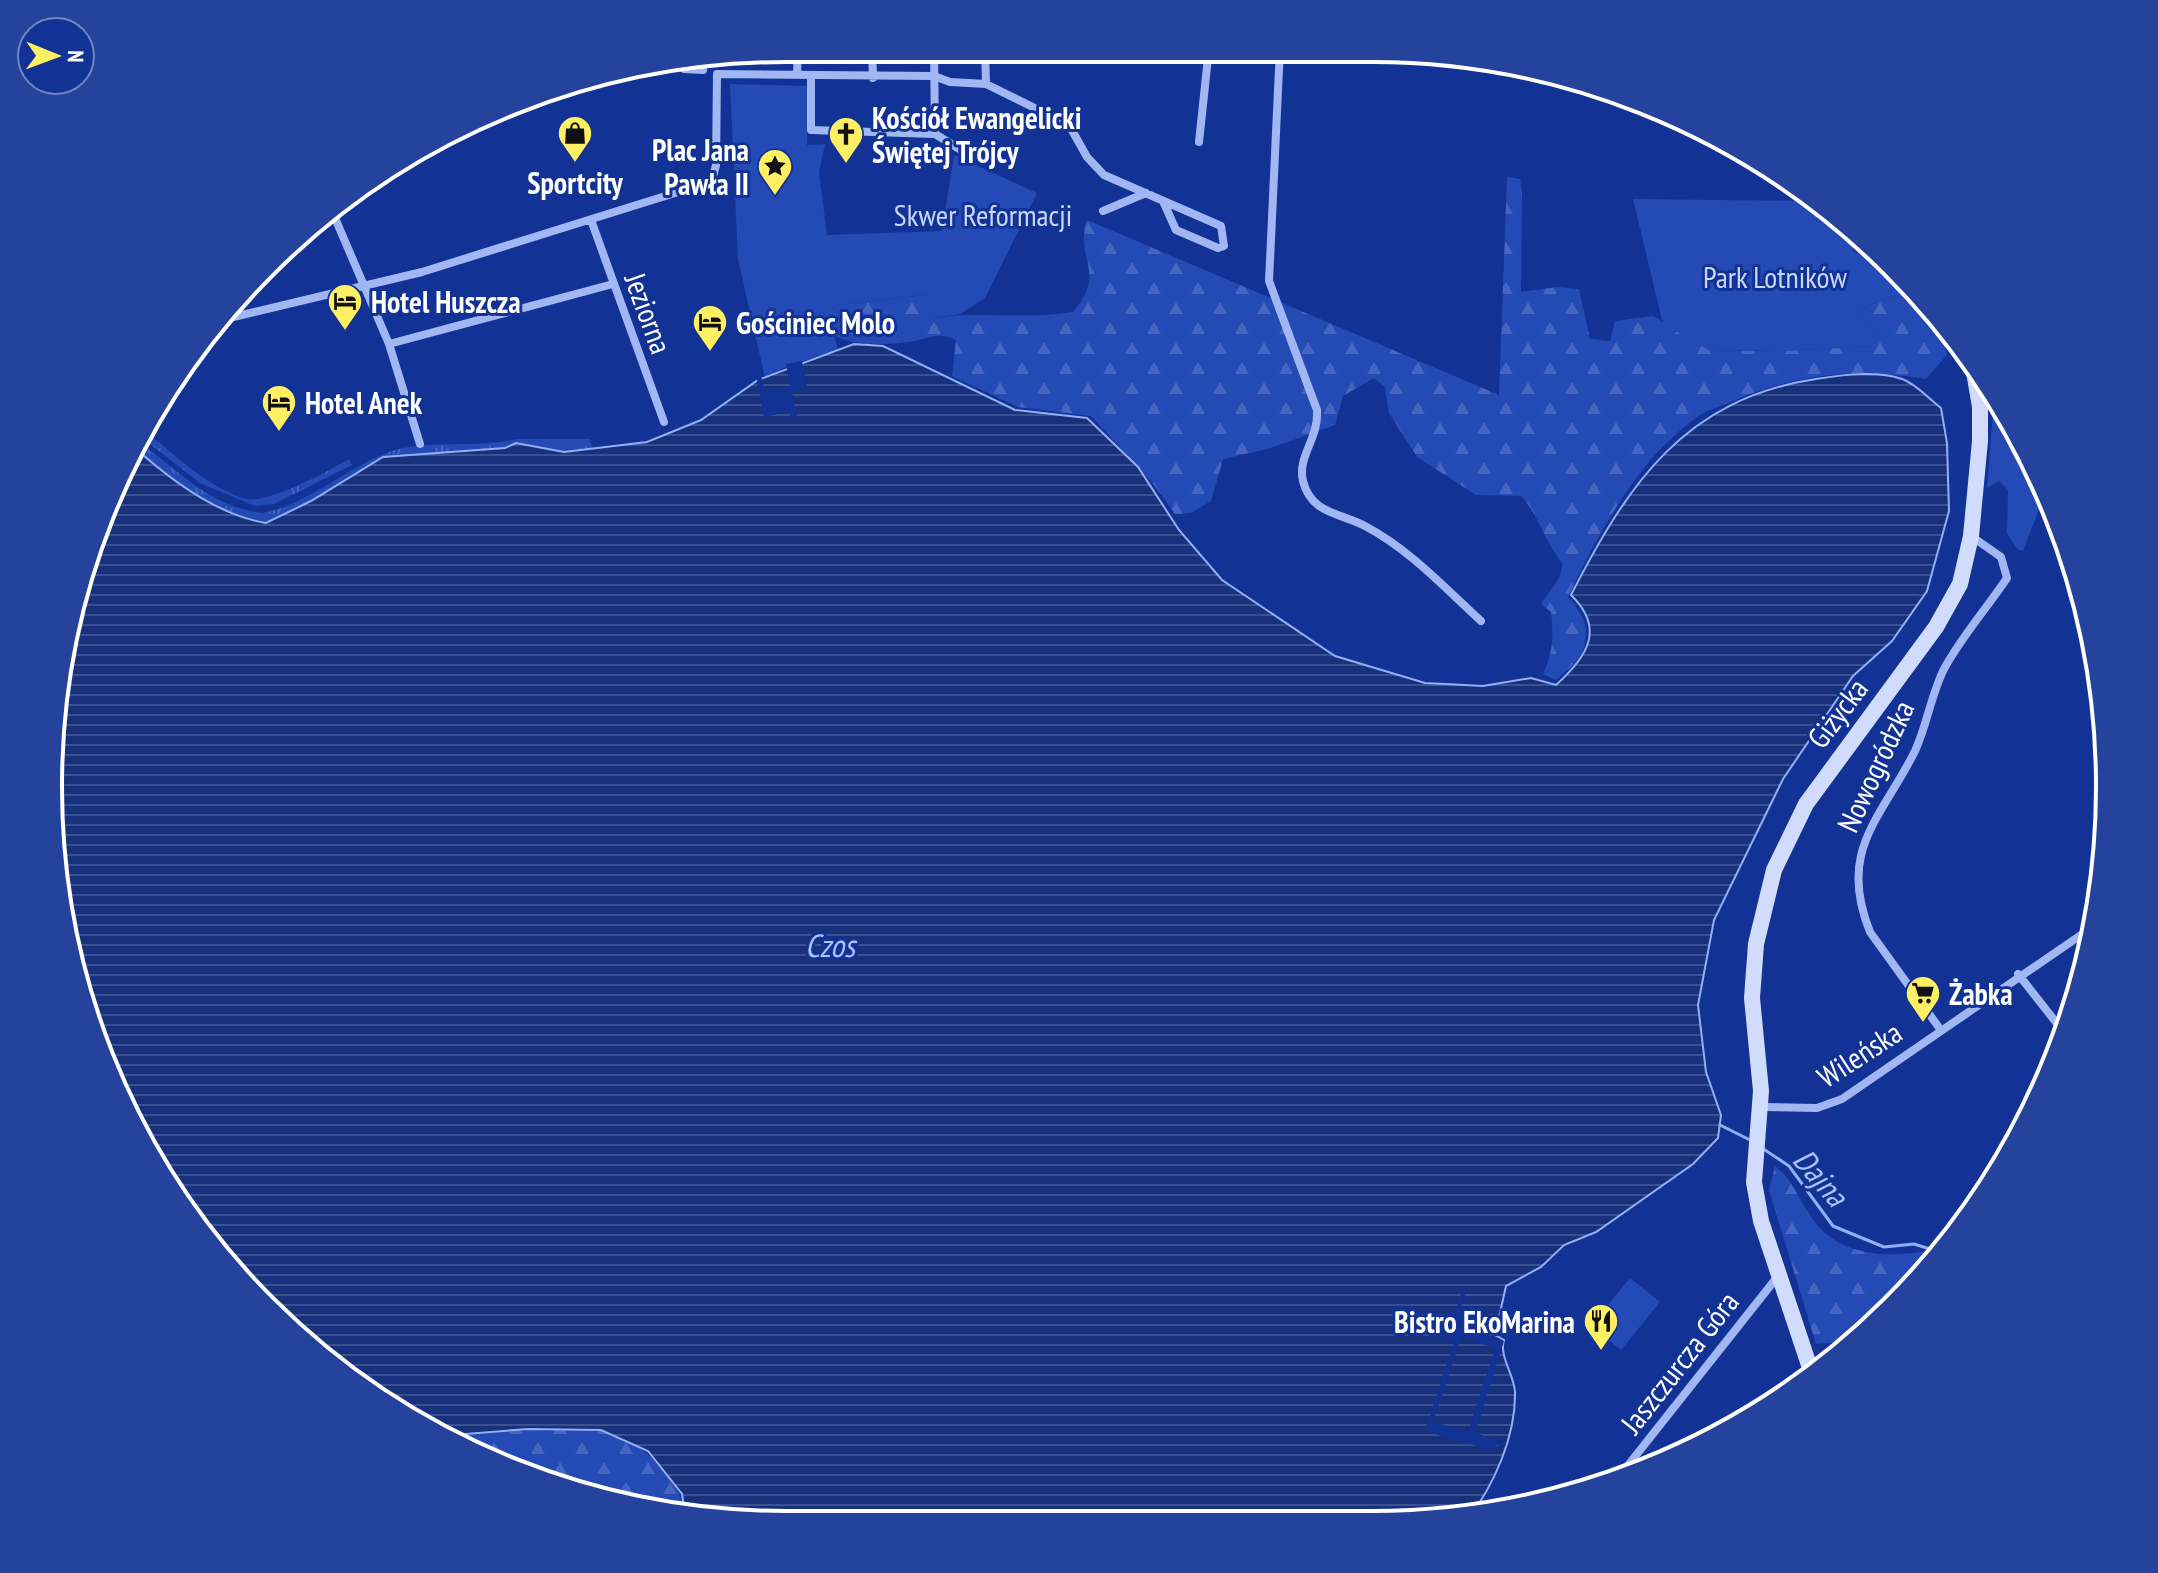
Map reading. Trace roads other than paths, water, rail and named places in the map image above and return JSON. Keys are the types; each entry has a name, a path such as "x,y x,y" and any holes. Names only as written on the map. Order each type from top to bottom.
{"street":[{"path":"797,62 797,75"},
{"path":"872,62 873,78"},
{"path":"934,62 935,134"},
{"path":"985,62 986,84"},
{"path":"1199,142 1208,62"},
{"path":"1279,62 1269,281 1317,410 1318,428 1302,462 1303,481 1310,497 1326,513 1364,526 1406,553 1481,621"},
{"path":"686,69 703,70"},
{"path":"236,317 364,287 692,188 713,177 717,74 873,78 934,76 950,82 986,84 1069,125 1087,157 1104,175 1221,226 1224,246 1218,248 1176,230 1163,201"},
{"path":"811,77 811,130 935,134 961,150"},
{"path":"1103,211 1146,193"},
{"path":"336,220 389,344 420,444"},
{"name":"Jeziorna","path":"591,220 664,422"},
{"path":"389,344 613,284"},
{"name":"Giżycka","path":"1778,1276 1761,1221 1754,1182 1760,1107 1753,971 1760,923 1778,859 1823,778 1946,613 1960,584 1971,536 1980,407 1977,389"},
{"path":"1980,407 1982,397"},
{"name":"Nowogródzka","path":"1940,1029 1870,932 1863,915 1857,873 1865,833 1915,749 1943,671 2007,578 2001,557 1971,536"},
{"name":"Wileńska","path":"1760,1107 1817,1108 1842,1099 2018,974 2080,935"},
{"path":"2018,974 2057,1023"},
{"path":"1778,1276 1809,1364"},
{"name":"Jaszczurcza Góra","path":"1629,1463 1778,1276"}],"water":[{"name":"Czos","path":"854,344 883,346 1015,410 1087,418 1138,467 1179,530 1222,580 1335,656 1425,683 1483,686 1531,678 1556,685 1576,664 1584,653 1590,631 1582,607 1571,595 1592,555 1639,483 1665,453 1696,427 1730,406 1770,389 1816,379 1870,374 1907,381 1941,408 1947,443 1949,511 1927,591 1892,641 1853,676 1783,779 1714,920 1698,1005 1706,1072 1721,1115 1718,1138 1693,1164 1596,1232 1564,1245 1541,1267 1506,1286 1495,1335 1504,1340 1503,1353 1514,1385 1512,1426 1495,1475 1478,1503 1372,1511 786,1511 683,1504 682,1494 648,1451 601,1430 528,1429 463,1434 384,1389 345,1361 274,1299 212,1228 184,1189 137,1107 100,1019 76,928 64,834 64,739 76,645 100,554 143,455 212,504 266,523 311,501 383,457 505,448 516,443 564,452 647,442 701,420 758,380"}],"waterway":[{"name":"Dajna","path":"1720,1125 1752,1141"},
{"name":"Dajna","path":"1762,1148 1789,1166 1833,1226 1884,1247 1914,1244 1929,1249"}],"place":[{"name":"Sportcity","path":"575,164"},
{"name":"Kościół Ewangelicki Świętej Trójcy","path":"846,165"},
{"name":"Plac Jana Pawła II","path":"775,197"},
{"name":"Hotel Huszcza","path":"345,332"},
{"name":"Gościniec Molo","path":"710,353"},
{"name":"Hotel Anek","path":"279,433"},
{"name":"Żabka","path":"1923,1024"},
{"name":"Bistro EkoMarina","path":"1601,1352"}],"park label":[{"name":"Skwer Reformacji","path":"983,214"},
{"name":"Park Lotników","path":"1775,276"}]}
